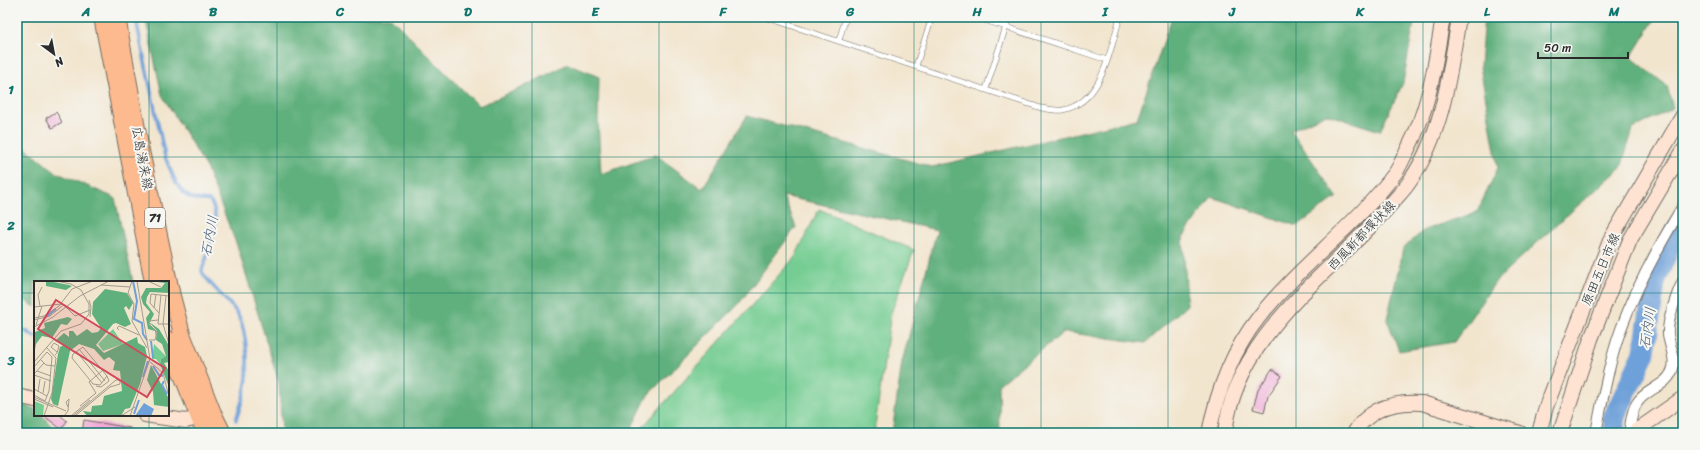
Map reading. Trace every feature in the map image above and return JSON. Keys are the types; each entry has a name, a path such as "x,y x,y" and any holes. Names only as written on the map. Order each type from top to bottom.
{"main road":[{"name":"広島湯来線","path":"102,17 153,281"},
{"name":"広島湯来線","path":"117,17 141,152 169,281"},
{"name":"広島湯来線","path":"169,282 182,334 206,416 206,433"},
{"name":"広島湯来線","path":"169,341 206,416 223,433"}],"street":[{"name":"西風新都環状線","path":"1209,433 1214,408 1225,376 1240,346 1259,318 1299,274 1360,214 1396,171 1418,129 1433,82 1443,17"},
{"name":"西風新都環状線","path":"1225,433 1226,421 1237,386 1252,354 1270,329 1370,228 1410,181 1433,138 1449,83 1459,17"},
{"name":"原田五日市線","path":"1539,433 1546,407 1612,238 1683,115"},
{"name":"原田五日市線","path":"1560,433 1591,339 1630,240 1683,151"},
{"path":"1596,433 1607,382 1621,330 1641,279 1683,206"},
{"path":"1629,433 1635,405 1642,397 1670,376 1674,366 1668,330 1683,281"},
{"path":"17,396 34,400"},
{"path":"1633,433 1683,398"},
{"path":"1354,433 1366,418 1379,409 1394,403 1408,402 1422,403 1520,433"},
{"path":"152,416 186,421 206,416"}],"lane":[{"path":"765,17 839,40 1042,108 1062,110 1080,104 1094,90 1103,72 1120,17"},
{"path":"839,40 846,17"},
{"path":"916,66 932,17"},
{"path":"975,17 1107,60"},
{"path":"986,89 1009,17"}],"green space":[{"path":"145,17 390,17 479,106 519,89 568,64 599,77 598,122 601,174 656,155 702,189 747,116 932,167 1137,119 1172,17 1415,17 1403,83 1380,131 1326,114 1291,130 1337,197 1297,226 1212,197 1183,237 1187,305 1145,343 1064,332 999,384 1000,433 892,433 902,362 937,230 783,196 796,227 738,305 648,395 629,433 282,433 279,383 238,248 206,167 162,95"},
{"path":"1484,17 1656,17 1631,57 1667,86 1673,108 1633,129 1621,168 1565,217 1496,281 1454,342 1399,351 1387,319 1403,249 1424,230 1477,212 1498,168 1480,66"},
{"path":"17,141 55,172 115,198 133,281 34,281 34,306 17,295"},
{"path":"819,209 914,250 891,313 874,433 643,433 640,430 795,257"},
{"path":"17,403 34,409 34,416 43,416 57,433 17,433"}],"building":[{"path":"56,112 62,122 52,128 46,118"},
{"path":"1272,369 1282,376 1268,396 1264,412 1253,409 1258,390"},
{"path":"44,416 61,416 67,421 61,429"},
{"path":"84,420 130,428 129,433 82,433"}],"waterway":[{"name":"石内川","path":"136,17 165,157 182,191 187,196 210,201 215,214 214,230 202,271 206,279 235,310 239,316 244,332 246,341 247,381 236,420"},
{"name":"石内川","path":"1615,433 1614,417 1644,354 1655,280 1673,237 1683,223"},
{"path":"17,329 26,331 34,336"}]}
